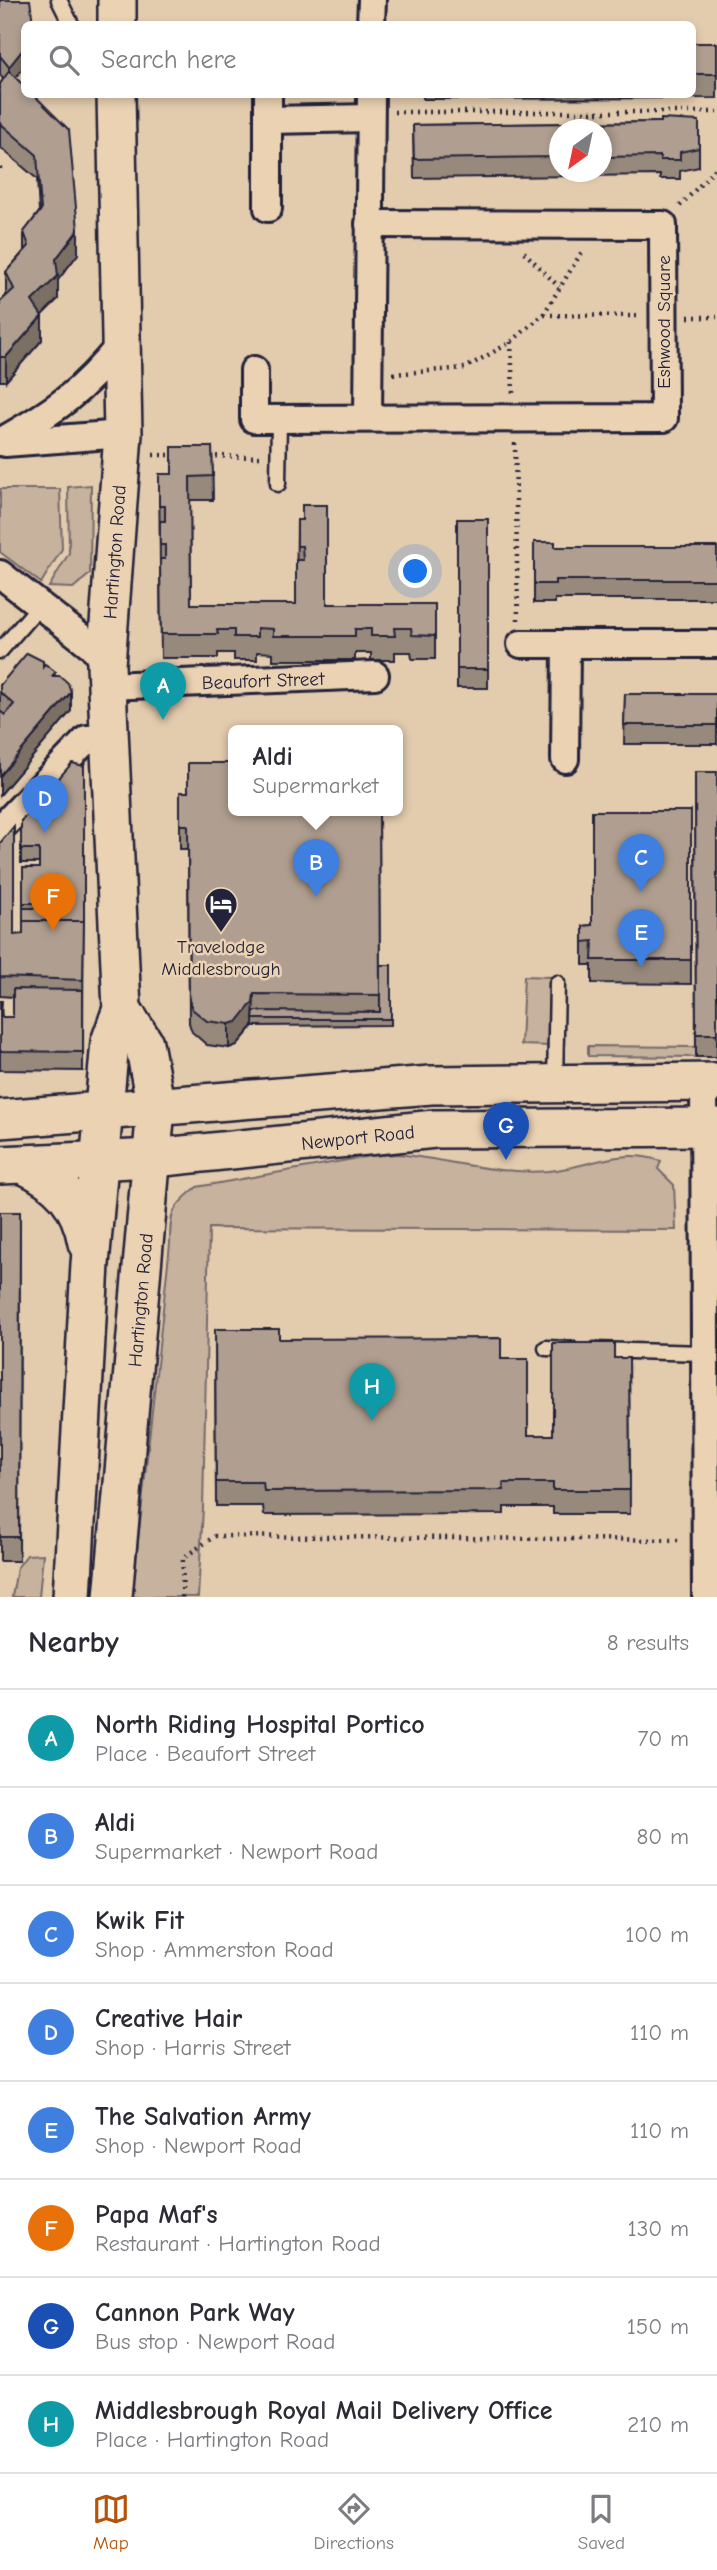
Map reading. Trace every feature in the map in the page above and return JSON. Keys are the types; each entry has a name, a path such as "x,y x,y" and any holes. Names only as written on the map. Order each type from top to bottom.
{"main road":[{"path":"117,0 117,21"},
{"name":"Hartington Road","path":"72,1597 90,1264 110,1042 122,1009 107,676 137,438 121,344 112,103"},
{"name":"Hartington Road","path":"113,1597 154,1158 156,1108 144,1043 122,1009"},
{"path":"0,1119 431,1085 711,1082"},
{"name":"Newport Road","path":"13,1165 154,1158 435,1129 711,1127"},
{"path":"13,1165 50,1177 69,1194 83,1223 90,1264"}],"street":[{"path":"371,21 372,0"},
{"path":"268,208 268,107 375,108 369,225 368,418"},
{"path":"369,225 663,225"},
{"name":"Eshwood Square","path":"254,370 254,419 664,418 663,225"},
{"path":"0,442 46,416 80,391 121,344"},
{"path":"0,442 137,438"},
{"path":"0,575 92,646 107,676"},
{"path":"519,638 566,645 717,645"},
{"path":"565,759 566,645"},
{"name":"Beaufort Street","path":"107,676 375,675"},
{"path":"2,825 87,739 108,738"},
{"path":"706,1597 706,1541 711,1471 705,1353 711,1269 711,1082"}],"lane":[{"path":"60,0 70,21"},
{"path":"278,484 279,419"},
{"path":"0,651 40,605"},
{"path":"555,1084 557,983"},
{"path":"546,1348 705,1353"}],"path":[{"path":"375,108 717,112"},
{"path":"663,225 717,167"},
{"path":"495,225 559,287"},
{"path":"368,376 465,368 511,342 543,315 597,225"},
{"path":"543,315 717,317"},
{"path":"511,342 519,638"},
{"path":"137,438 152,455 190,456"},
{"path":"202,456 279,457"},
{"path":"183,1597 183,1558 215,1536 706,1541"}],"shaded area":[{"path":"91,485 90,574 73,588 49,587 69,553 68,487"},
{"path":"0,489 60,489 62,549 41,583 0,552"},
{"path":"524,976 552,977 549,1046 521,1045"},
{"path":"588,1046 696,1047 696,1057 588,1056"},
{"path":"398,1154 492,1169 530,1172 564,1169 618,1157 646,1157 661,1161 658,1169 674,1185 676,1230 209,1228 203,1508 198,1597 132,1597 171,1224 177,1205 197,1187 370,1156"},
{"path":"43,1554 39,1597 12,1597 17,1568 27,1555"}],"building":[{"path":"0,0 30,0 33,21 21,21 21,52 9,67 0,56"},
{"path":"696,43 717,43 717,74 696,74"},
{"path":"9,71 21,83 21,98 37,98 69,130 78,230 56,259 58,276 32,301 42,316 6,357 0,357 0,302 14,289 6,272 29,246 24,232 41,210 37,155 0,123 0,84"},
{"path":"661,119 699,121 699,148 680,152 680,160 660,160 660,156 612,157 612,123 661,122"},
{"path":"549,123 549,157 414,159 413,125"},
{"path":"172,447 212,447 213,476 190,477 191,604 296,604 296,560 303,560 302,546 297,546 297,520 302,520 302,505 327,505 327,604 435,604 435,636 412,635 411,628 394,628 395,636 371,636 371,629 355,629 355,636 273,636 273,629 257,628 257,637 234,637 234,630 217,630 218,634 161,634 160,559 165,559 165,545 160,545 160,521 165,521 165,506 159,506 159,474 172,474"},
{"path":"457,519 488,519 488,669 457,669"},
{"path":"534,542 555,542 555,547 717,547 717,580 555,580 555,584 534,584"},
{"path":"27,653 43,661 43,667 45,664 56,672 52,676 60,676 68,683 71,692 0,776 0,711 5,715 14,704 0,692 0,685"},
{"path":"625,694 717,694 717,725 624,725"},
{"path":"72,763 84,766 84,921 23,921 23,908 40,908 40,903 23,903 23,868 39,868 39,849 21,849 21,821"},
{"path":"188,763 228,763 228,816 379,816 380,995 254,994 253,1002 237,1022 229,1024 207,1021 192,1009 189,999 188,825 180,825 180,792 188,792"},
{"path":"695,772 717,772 717,1034 696,1034"},
{"path":"592,811 691,811 691,960 592,960 593,941 583,942 583,926 592,925"},
{"path":"14,826 14,935 23,934 23,921 84,921 83,980 0,977 0,843"},
{"path":"380,965 391,965 391,1019 253,1019 254,1011 380,1012"},
{"path":"13,989 83,990 83,1052 0,1051 0,1001 1,1017 13,1017"},
{"path":"0,1212 20,1212 19,1537 0,1537"},
{"path":"215,1329 279,1329 279,1339 501,1338 501,1359 528,1359 528,1435 553,1435 553,1343 614,1343 614,1358 629,1358 630,1490 553,1490 553,1483 503,1483 504,1490 264,1491 263,1482 216,1482"}],"place":[{"name":"North Riding Hospital Portico","path":"163,720"},
{"name":"Creative Hair","path":"45,833"},
{"name":"Kwik Fit","path":"641,892"},
{"name":"Aldi","path":"316,897"},
{"name":"Papa Maf's","path":"53,931"},
{"name":"Travelodge Middlesbrough","path":"221,934"},
{"name":"The Salvation Army","path":"641,967"},
{"name":"Cannon Park Way","path":"506,1160"},
{"name":"Middlesbrough Royal Mail Delivery Office","path":"372,1421"}]}
